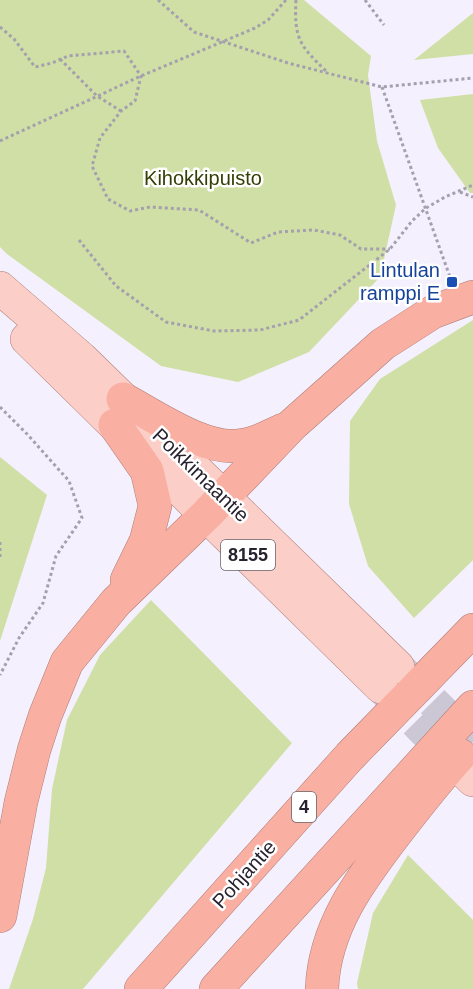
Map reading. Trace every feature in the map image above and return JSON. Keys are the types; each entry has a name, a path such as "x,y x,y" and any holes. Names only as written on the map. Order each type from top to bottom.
{"highway":[{"path":"0,916 21,802 45,716 67,662 116,602 215,505 292,425 383,344 433,312 463,289"},
{"path":"119,412 188,433 216,446 241,446 261,441 292,425"},
{"path":"116,602 146,541 155,506 147,471 119,412"},
{"name":"Pohjantie","path":"141,989 350,756 473,630"},
{"path":"216,989 473,707"},
{"path":"322,989 330,939 346,904 364,874 423,798 468,762"}],"main road":[{"name":"Poikkimaantie","path":"0,288 81,358 119,412"},
{"name":"Poikkimaantie","path":"0,313 119,412 389,677"}],"path":[{"path":"158,0 194,32 223,43 382,87 473,78"},
{"path":"0,141 141,76 255,28 268,20 286,0"},
{"path":"296,0 294,25 304,50 328,73"},
{"path":"365,0 384,26"},
{"path":"0,27 14,39 35,67 68,56 124,51 141,76 135,101 121,111 100,138 92,166 108,199 130,211 150,207 199,210 251,243 278,232 314,230 340,235 361,249 390,249"},
{"path":"60,60 98,96 121,111"},
{"path":"382,87 426,208 463,289"},
{"path":"79,240 116,286 166,322 214,331 260,330 299,320 390,249 412,221 426,208 473,185"},
{"path":"460,192 473,197"},
{"path":"0,407 69,481 82,518 56,556 43,603 19,638 0,675"},
{"path":"0,542 0,559"}],"green space":[{"name":"Kihokkipuisto","path":"0,0 304,0 371,56 368,75 377,141 396,205 380,277 309,352 238,382 161,366 7,254 0,247"},
{"path":"473,13 473,54 414,60"},
{"path":"473,94 473,193 470,193 438,148 420,100"},
{"path":"473,320 473,560 414,618 368,566 349,504 350,421 380,379"},
{"path":"0,457 47,495 0,641"},
{"path":"151,600 292,743 83,989 9,989 33,919 46,868 52,789 67,720 100,655"},
{"path":"408,855 473,920 473,989 358,989 357,983 373,913"}],"tunnel":[{"path":"398,667 473,742"},
{"path":"381,687 457,764"}],"place":[{"name":"Lintulan ramppi E","path":"452,282"}]}
